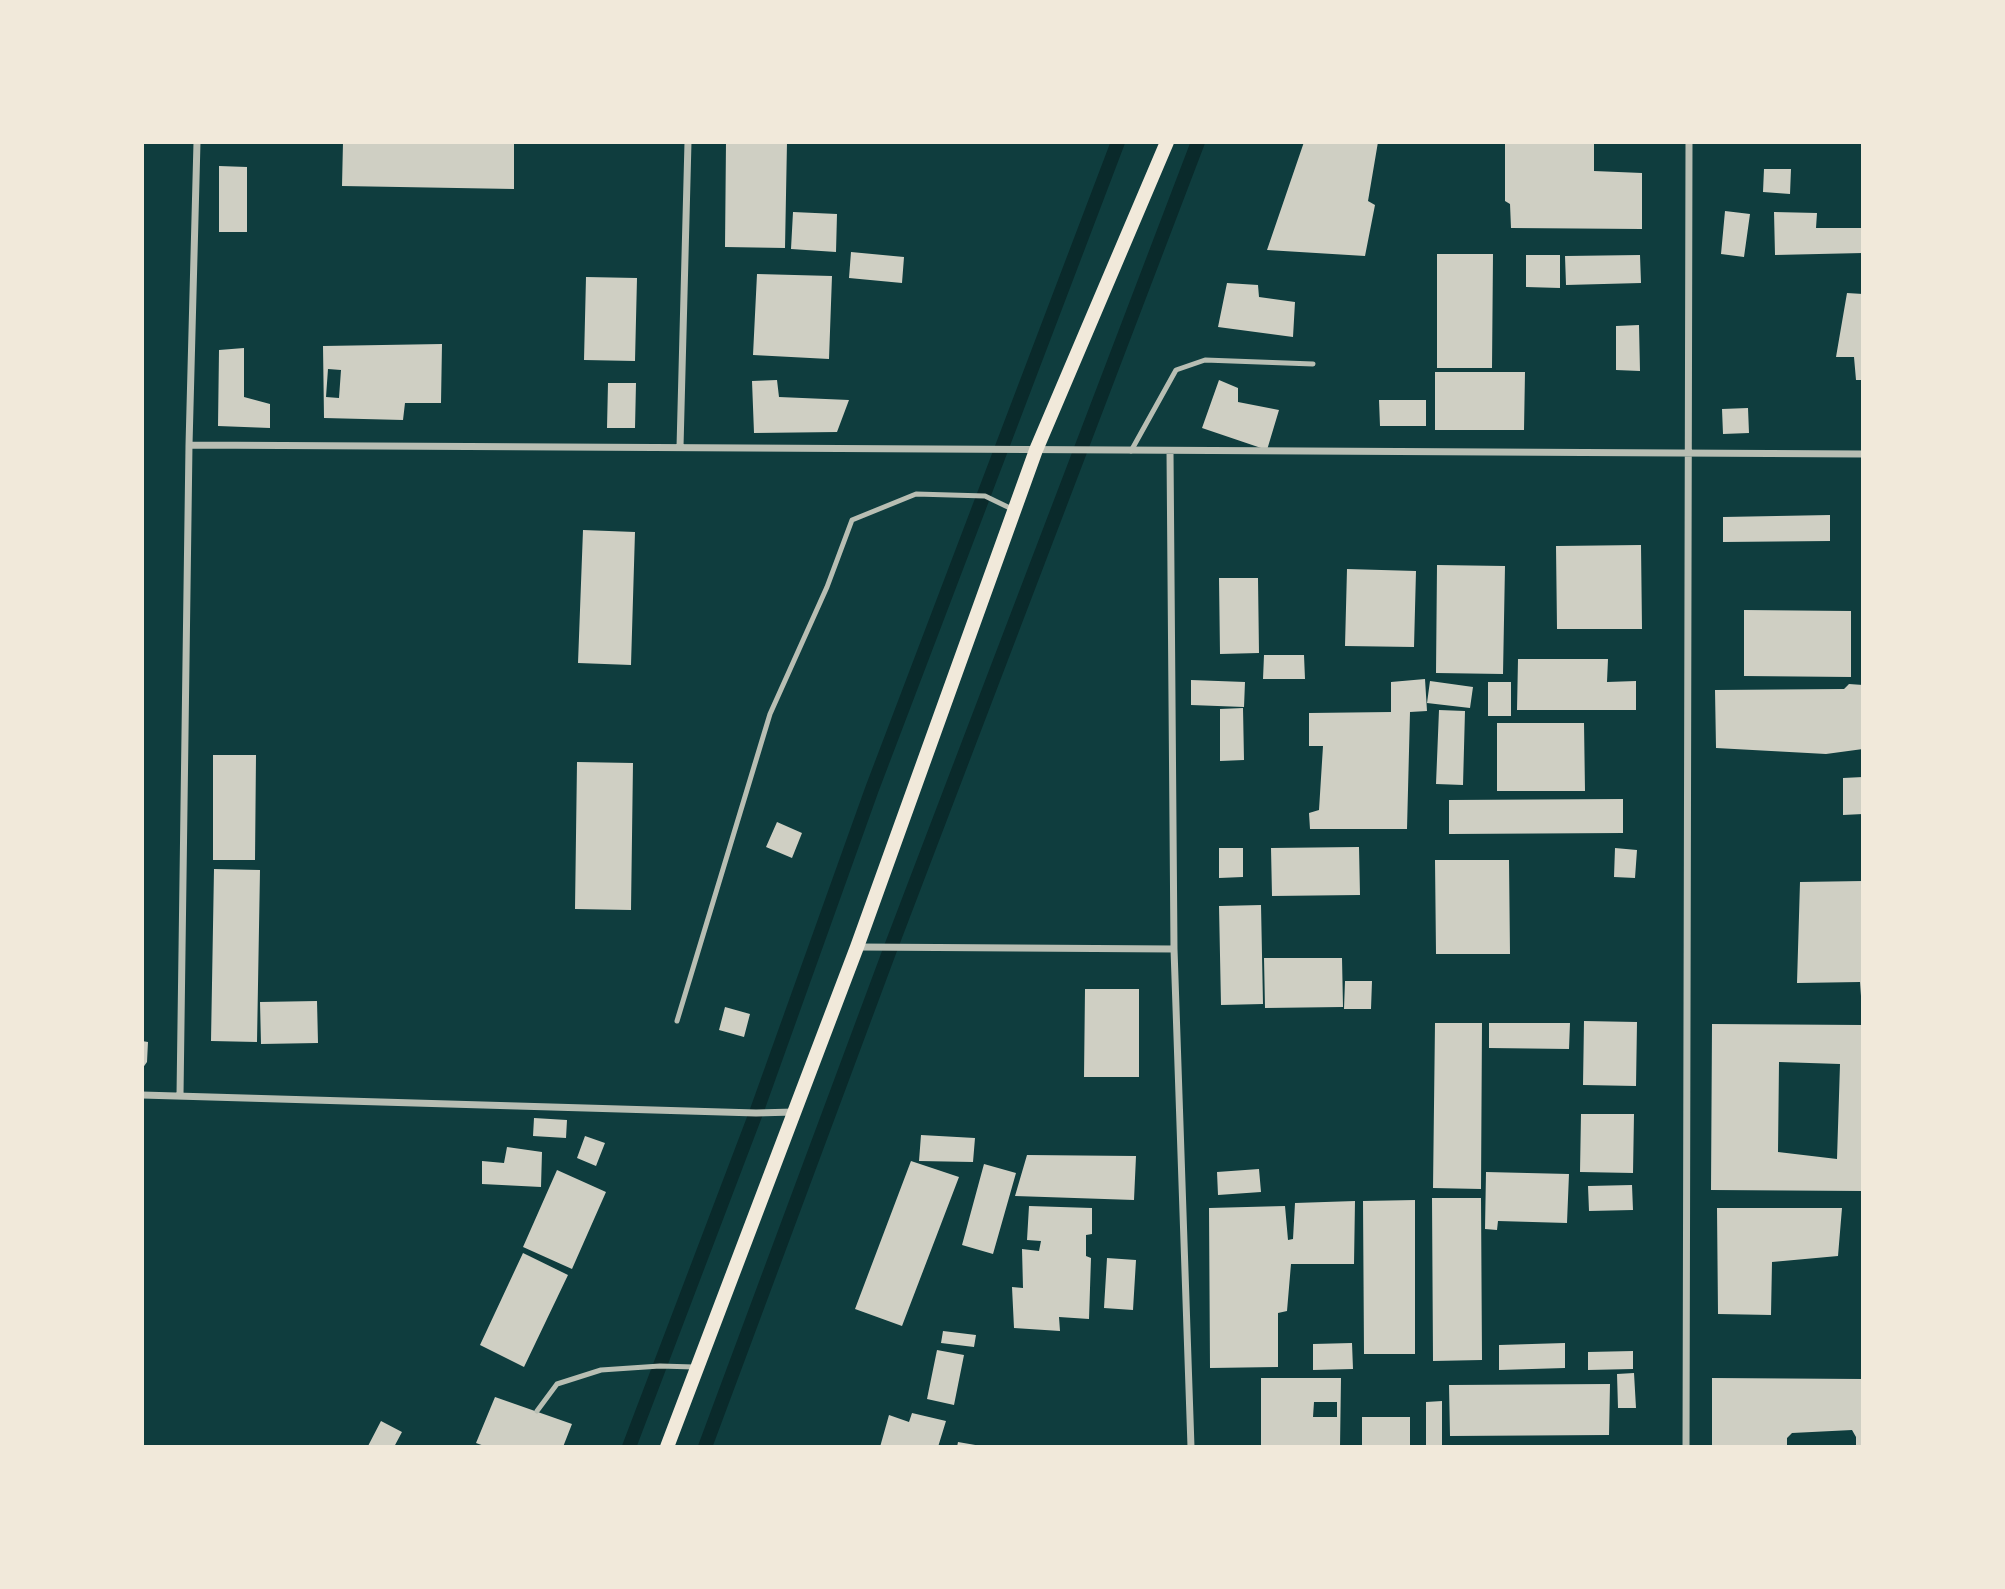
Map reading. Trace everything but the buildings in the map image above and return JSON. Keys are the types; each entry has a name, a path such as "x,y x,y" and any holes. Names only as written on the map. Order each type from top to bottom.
{"main road":[{"path":"667,1447 857,947 1036,450 1167,142"}],"street":[{"path":"180,1095 189,445 197,142"},
{"path":"680,447 688,142"},
{"path":"1686,1447 1689,142"},
{"path":"189,445 1863,454"},
{"path":"1170,451 1174,949 1191,1447"},
{"path":"857,947 1174,949"},
{"path":"142,1094 794,1112"}],"lane":[{"path":"1131,451 1176,370 1205,360 1313,364"},
{"path":"677,1021 770,714 827,587 852,520 916,494 985,496 1014,510"},
{"path":"537,1411 557,1384 601,1370 660,1366 697,1367"}],"waterway":[{"path":"629,1447 756,1113 872,789 1118,142"},
{"path":"705,1447 891,947 1198,142"}]}
